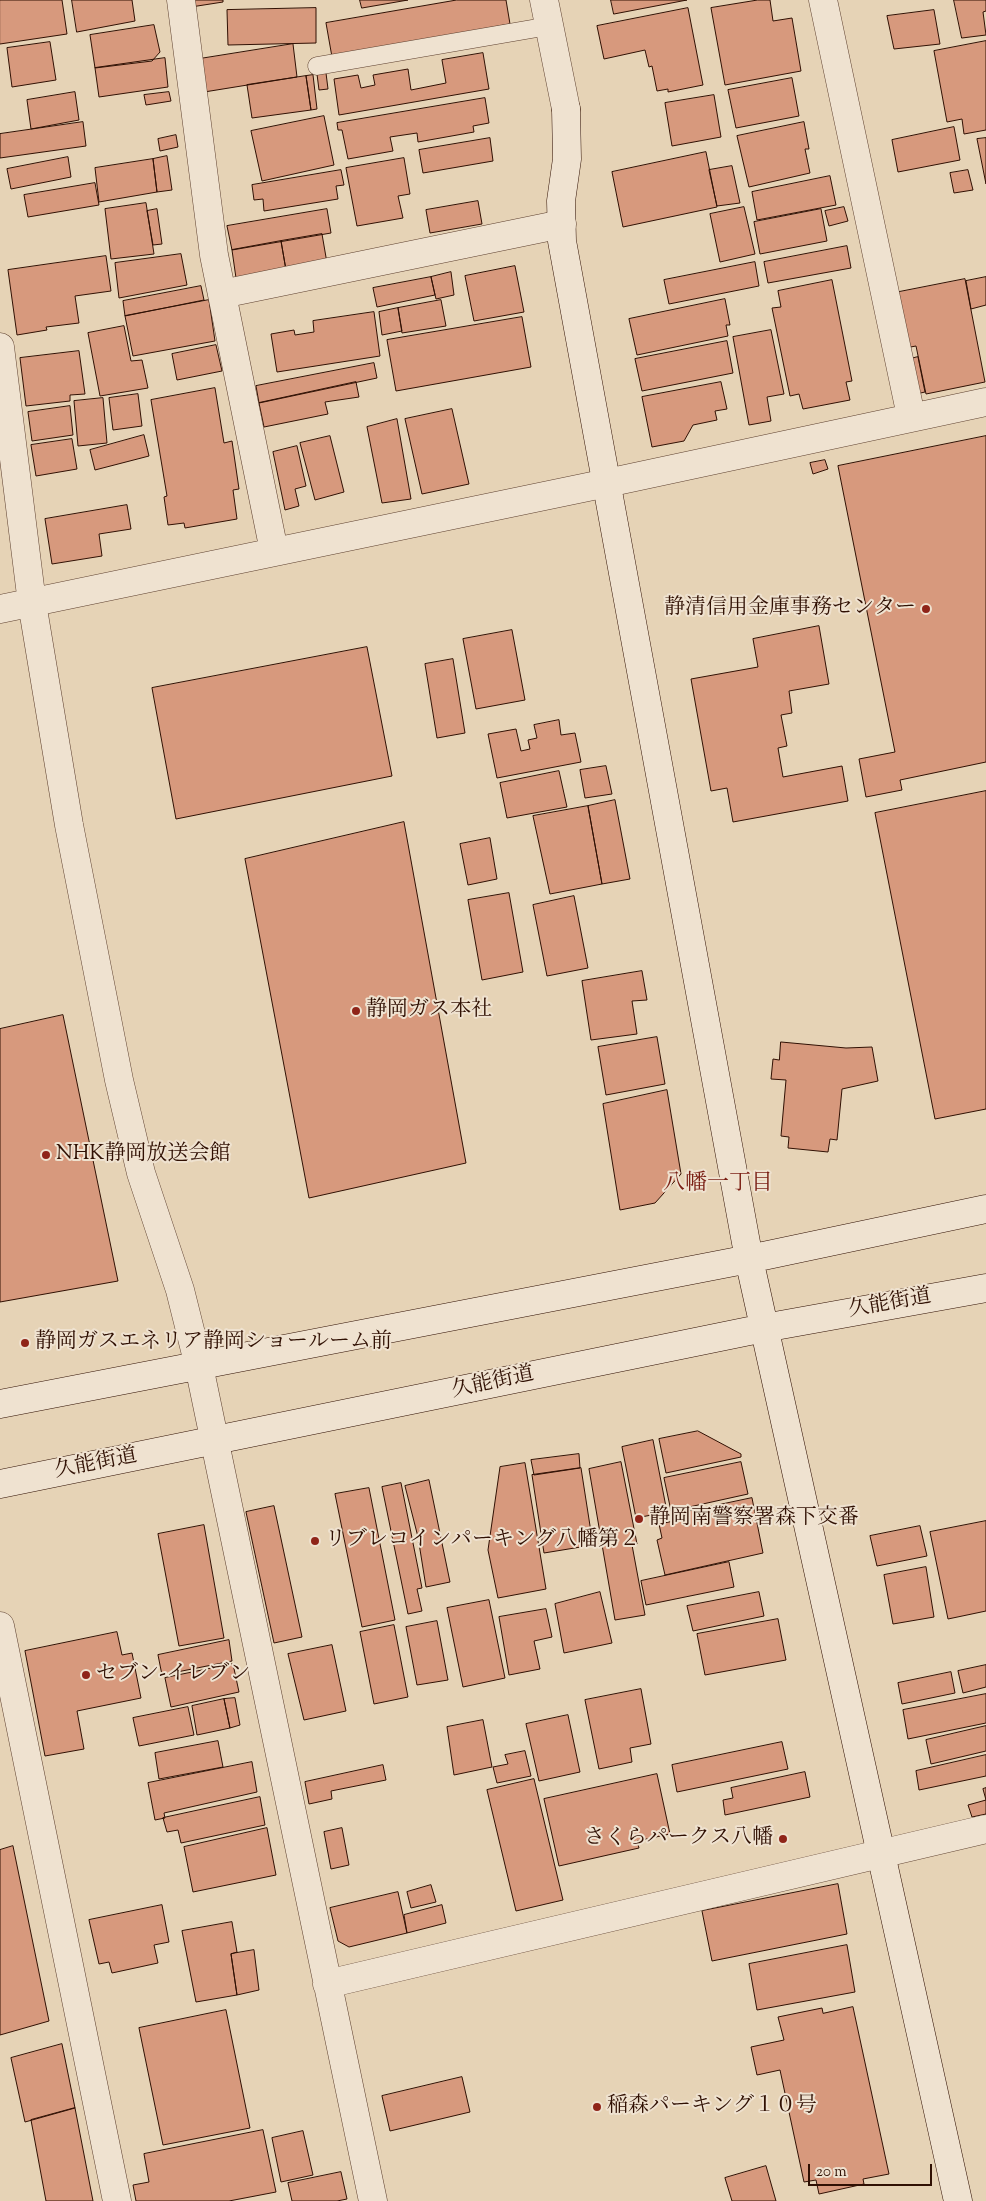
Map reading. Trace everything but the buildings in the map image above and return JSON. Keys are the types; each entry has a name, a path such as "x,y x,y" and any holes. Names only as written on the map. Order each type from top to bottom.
{"street":[{"path":"182,0 214,255 274,551"},
{"path":"823,0 911,416"},
{"path":"547,13 566,109 567,159 561,201 562,241 749,1259 958,2201"},
{"path":"222,294 562,224"},
{"path":"0,347 32,603 69,825 119,1080 141,1173 180,1290 199,1366 373,2201"},
{"path":"0,609 607,483 911,416 986,402"},
{"path":"0,1404 749,1259 986,1209"},
{"name":"久能街道","path":"0,1484 764,1328 986,1288"},
{"path":"0,1626 117,2201"},
{"path":"327,1984 881,1852 986,1829"}],"lane":[{"path":"317,66 547,13"}],"place":[{"name":"静清信用金庫事務センター","path":"926,609"},
{"name":"静岡ガス本社","path":"356,1011"},
{"name":"NHK静岡放送会館","path":"46,1155"},
{"name":"静岡ガスエネリア静岡ショールーム前","path":"25,1343"},
{"name":"静岡南警察署森下交番","path":"639,1519"},
{"name":"リブレコインパーキング八幡第２","path":"315,1541"},
{"name":"セブン-イレブン","path":"86,1675"},
{"name":"さくらパークス八幡","path":"783,1839"},
{"name":"稲森パーキング１０号","path":"597,2107"}],"district":[{"name":"八幡一丁目","path":"718,1185"}]}
